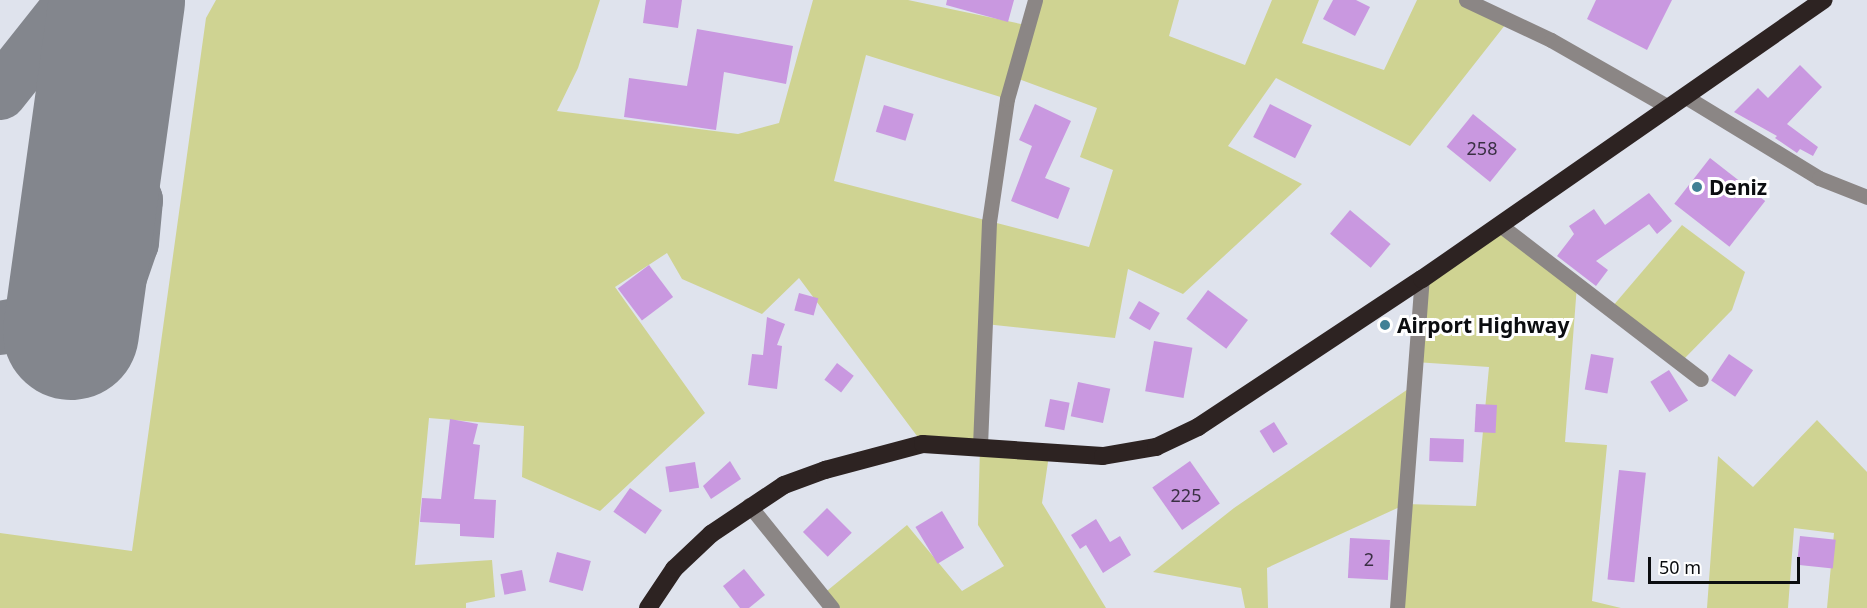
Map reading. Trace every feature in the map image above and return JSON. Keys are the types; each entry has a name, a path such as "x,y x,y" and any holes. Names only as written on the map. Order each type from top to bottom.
{"highway":[{"path":"648,608 674,569 749,505 783,485 875,454 923,444 980,446 1049,455 1103,456 1156,447 1198,427 1422,279 1823,0"}],"street":[{"path":"980,446 989,222 1007,99 1035,0"},
{"path":"1466,0 1551,40 1670,108"},
{"path":"1686,97 1819,178 1867,197"},
{"path":"1500,225 1701,379"},
{"path":"1397,608 1422,279"},
{"path":"749,505 832,608"}],"green space":[{"path":"216,0 600,0 578,68 557,111 738,134 779,123 813,0 908,0 1026,25 1035,0 1179,0 1169,36 1245,65 1272,0 1319,0 1302,43 1384,70 1417,0 1466,0 1509,20 1410,146 1276,78 1228,146 1302,184 1183,294 1128,269 1115,338 985,324 980,445 1049,455 1042,503 1106,608 832,608 822,595 907,525 962,591 1004,566 978,525 980,446 923,444 799,278 762,314 682,279 667,253 615,287 705,413 600,511 522,477 524,426 429,418 415,565 492,560 495,597 466,603 466,608 0,608 0,533 132,551 206,18","holes":["866,55 1007,99 1013,77 1097,108 1080,157 1113,170 1089,247 834,181"]},
{"path":"1500,225 1577,285 1565,442 1607,445 1592,601 1621,608 1397,608 1404,505 1267,568 1268,608 1245,608 1241,588 1153,572 1234,508 1414,385 1405,504 1476,506 1489,367 1415,362 1422,279"},
{"path":"1682,225 1745,272 1732,310 1683,360 1612,307"},
{"path":"1817,420 1867,472 1867,608 1827,608 1834,533 1794,528 1788,608 1707,608 1718,456 1753,487"}],"building":[{"path":"646,0 682,0 678,28 643,23"},
{"path":"947,0 1014,0 1008,22 946,5"},
{"path":"1333,0 1356,0 1370,7 1355,36 1323,19"},
{"path":"1596,0 1672,0 1647,50 1587,19"},
{"path":"697,29 793,46 786,84 724,72 716,130 624,117 629,78 687,86"},
{"path":"1800,65 1822,87 1787,124 1818,147 1813,156 1800,149 1797,153 1775,138 1777,136 1734,112 1758,88 1768,98"},
{"path":"1035,104 1071,121 1045,178 1070,188 1058,219 1011,201 1032,146 1019,140"},
{"path":"1270,104 1312,125 1295,158 1253,137"},
{"path":"884,105 914,114 905,141 876,132"},
{"path":"1473,114 1517,149 1490,182 1447,147"},
{"path":"1710,158 1765,201 1729,247 1674,204"},
{"path":"1649,193 1672,221 1657,234 1649,224 1596,261 1608,270 1596,286 1557,256 1574,234 1569,226 1594,209 1605,225"},
{"path":"1350,210 1391,244 1371,268 1330,234"},
{"path":"649,265 673,297 642,320 618,288"},
{"path":"1208,290 1248,320 1226,349 1186,319"},
{"path":"799,293 818,298 814,316 794,310"},
{"path":"1139,301 1160,313 1150,330 1129,318"},
{"path":"767,317 785,324 777,345 782,346 777,389 748,385 752,354 763,355"},
{"path":"1154,341 1192,348 1184,398 1145,391"},
{"path":"1591,354 1614,358 1607,393 1585,389"},
{"path":"1729,354 1753,370 1735,397 1711,381"},
{"path":"837,363 854,376 841,392 824,380"},
{"path":"1669,370 1688,401 1669,412 1650,382"},
{"path":"1078,382 1110,389 1103,423 1071,416"},
{"path":"1050,399 1070,403 1064,430 1045,426"},
{"path":"1476,404 1497,405 1496,433 1475,432"},
{"path":"450,419 478,424 473,444 480,445 474,499 496,500 494,538 460,536 460,524 420,522 422,498 441,499"},
{"path":"1274,422 1288,444 1273,453 1260,431"},
{"path":"1430,438 1464,439 1463,462 1429,461"},
{"path":"730,461 741,479 711,499 703,486"},
{"path":"1190,461 1220,504 1182,530 1152,487"},
{"path":"695,462 699,488 669,492 665,467"},
{"path":"1619,470 1646,473 1634,582 1608,579"},
{"path":"630,488 662,510 645,534 613,512"},
{"path":"827,508 852,533 828,557 803,532"},
{"path":"942,511 964,548 938,564 915,527"},
{"path":"1096,519 1110,542 1120,536 1131,555 1103,573 1086,545 1080,549 1071,535"},
{"path":"1800,536 1836,540 1833,569 1797,565"},
{"path":"1350,538 1390,540 1388,580 1348,578"},
{"path":"557,552 591,561 583,591 549,582"},
{"path":"744,569 765,595 749,608 740,608 723,586"},
{"path":"522,570 526,591 504,595 500,574"}],"taxiway":[{"path":"0,93 74,0"},
{"path":"0,328 73,315 120,277 132,243 136,200 122,165 99,130"}],"runway":[{"path":"71,332 117,0"}],"place":[{"name":"Deniz","path":"1697,187"},
{"name":"Airport Highway","path":"1385,325"}]}
